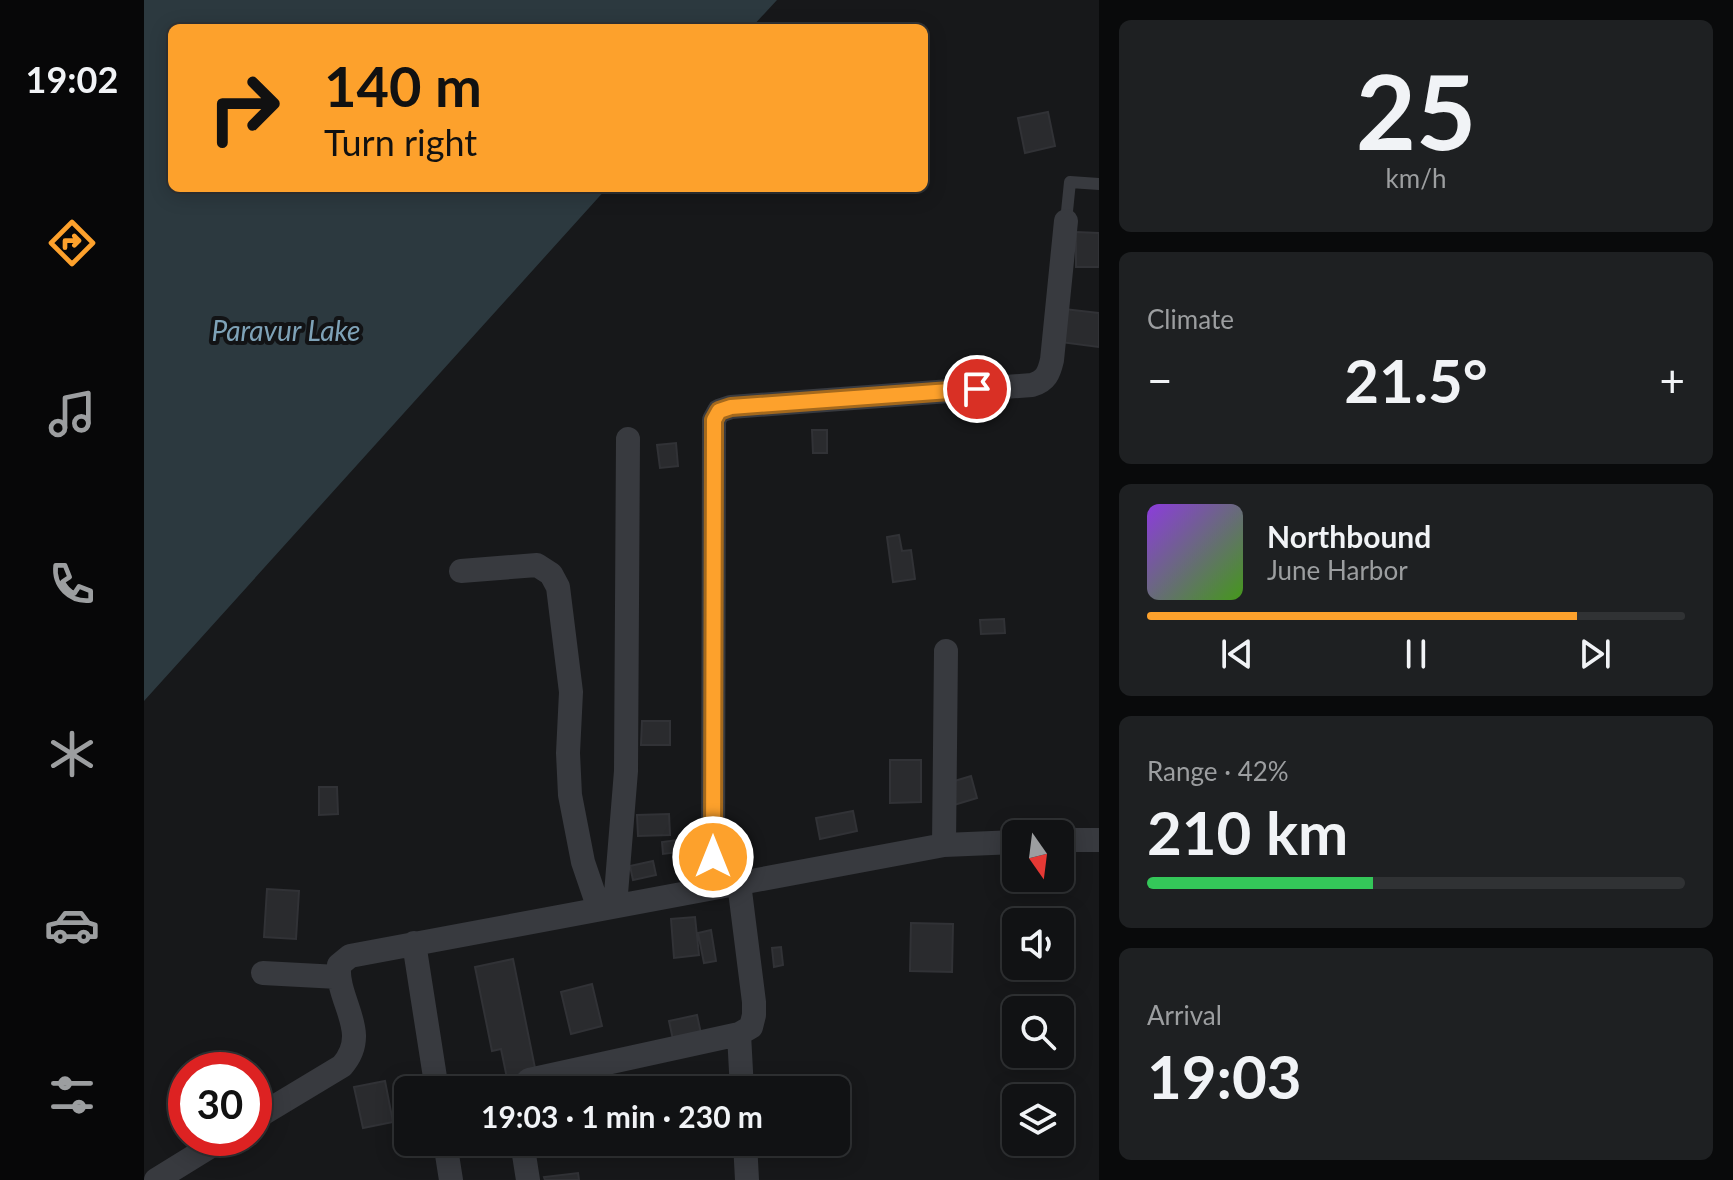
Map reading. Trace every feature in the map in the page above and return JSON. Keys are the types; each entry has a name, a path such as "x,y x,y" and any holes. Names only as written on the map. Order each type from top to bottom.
{"street":[{"path":"713,888 714,420 719,411 731,407 1041,382 1048,374 1052,360 1066,221"},
{"path":"607,907 626,771 628,439"},
{"path":"461,571 537,565 551,574 558,587 571,692 568,753 570,795 583,862 607,907"},
{"path":"944,845 946,651"},
{"path":"1074,840 1099,840"},
{"path":"272,1108 342,1066 350,1056 354,1031 338,977 339,965 350,956 944,845 1002,843"},
{"path":"547,1076 739,1034 751,1027 754,1015 739,883"},
{"path":"414,943 435,1076"},
{"path":"263,973 338,977"},
{"path":"739,1034 741,1076"},
{"path":"156,1180 195,1156"},
{"path":"447,1156 451,1180"},
{"path":"524,1156 528,1180"},
{"path":"746,1156 747,1180"}],"lane":[{"path":"1066,221 1070,182 1099,184"}],"water":[{"name":"Paravur Lake","path":"144,0 777,0 755,24 168,24 168,192 603,192 144,701"}],"building":[{"path":"1048,112 1055,146 1025,153 1018,118"},
{"path":"1076,232 1099,233 1099,267 1076,267"},
{"path":"1064,309 1099,313 1099,347 1060,342"},
{"path":"812,430 827,430 827,453 813,453"},
{"path":"676,443 678,466 660,468 657,445"},
{"path":"899,535 902,551 911,550 915,579 893,582 887,537"},
{"path":"1004,619 1005,633 981,634 980,620"},
{"path":"642,721 670,721 670,745 641,745"},
{"path":"890,760 921,760 921,802 890,803"},
{"path":"971,776 977,798 954,805 948,783"},
{"path":"319,787 337,787 338,814 319,815"},
{"path":"853,811 857,831 820,839 816,818"},
{"path":"669,814 670,835 638,836 637,815"},
{"path":"677,840 679,852 663,854 662,842"},
{"path":"653,861 656,875 633,880 630,866"},
{"path":"267,889 299,891 296,939 264,937"},
{"path":"695,917 699,955 674,958 671,919"},
{"path":"911,923 953,924 952,972 910,971"},
{"path":"711,930 716,961 704,963 698,933"},
{"path":"781,947 783,965 774,967 772,948"},
{"path":"513,959 537,1076 507,1076 501,1049 492,1051 475,967"},
{"path":"592,984 602,1026 571,1034 561,992"},
{"path":"697,1015 703,1043 675,1049 669,1021"},
{"path":"385,1081 393,1122 363,1128 354,1087"},
{"path":"578,1173 579,1180 545,1180 544,1177"}],"route":[{"path":"713,857 714,420 719,411 731,407 977,389"}]}
